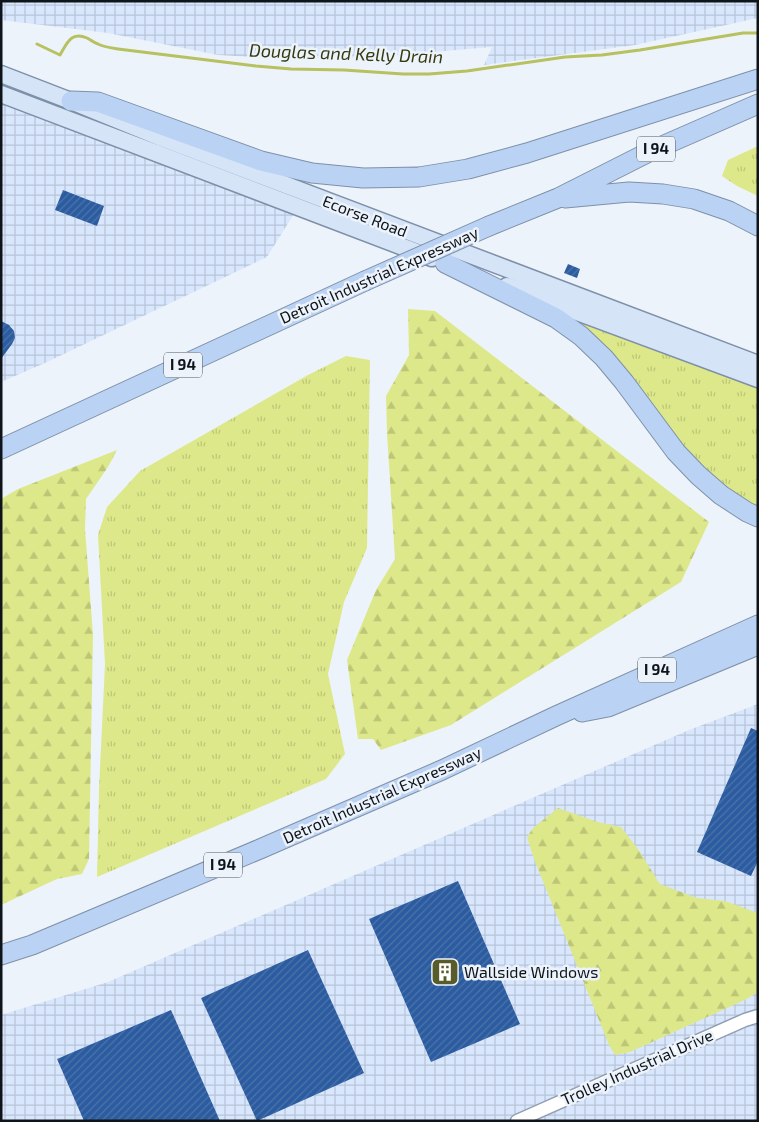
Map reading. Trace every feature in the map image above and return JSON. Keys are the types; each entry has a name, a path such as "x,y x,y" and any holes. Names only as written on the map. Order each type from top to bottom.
{"highway":[{"path":"71,101 98,102 261,161 312,173 363,178 419,177 468,169 527,154 758,79"},
{"name":"Detroit Industrial Expressway","path":"1,449 365,281 489,226 558,198 653,150 758,104"},
{"path":"558,198 629,192 662,194 703,202 729,211 758,226"},
{"path":"445,262 556,318 581,336 604,358 676,452 698,475 721,496 746,512 758,517"},
{"name":"Detroit Industrial Expressway","path":"1,955 32,945 442,770 556,716 758,625"},
{"path":"556,716 608,707 758,645"}],"main road":[{"name":"Ecorse Road","path":"1,74 171,142 758,364"},
{"name":"Ecorse Road","path":"1,94 758,379"}],"street":[{"name":"Trolley Industrial Drive","path":"516,1121 745,1020 758,1016"}],"shaded area":[{"path":"1,1 758,1 758,18 635,45 484,65 492,47 375,57 284,59 218,55 108,33 1,20"},
{"path":"1,102 176,165 294,214 267,257 45,363 1,382"},
{"path":"758,704 758,1121 1,1121 1,1015 108,982 689,730"}],"green space":[{"path":"758,146 758,196 722,176 728,160"},
{"path":"408,309 435,311 709,522 681,582 451,725 381,750 373,739 358,739 347,660 376,590 395,559 386,396 409,355"},
{"path":"578,320 758,386 758,509 723,487 693,459 577,323"},
{"path":"346,356 370,360 367,548 344,602 328,674 345,754 326,779 97,877 105,664 98,535 107,507 140,471 308,375"},
{"path":"117,450 86,499 85,529 93,635 89,859 82,874 57,879 1,905 1,499 18,489"},
{"path":"558,808 598,822 621,827 638,849 660,884 697,898 725,901 758,913 758,992 747,999 630,1052 615,1055 609,1045 534,859 527,837 533,828"}],"building":[{"path":"63,190 104,206 97,226 55,210"},
{"path":"568,264 580,269 577,278 564,273"},
{"path":"1,321 9,325 14,331 15,338 1,359"},
{"path":"751,728 758,731 758,861 751,876 697,852"},
{"name":"Wallside Windows","path":"458,881 520,1024 431,1062 369,919"},
{"path":"308,950 364,1073 257,1121 201,998"},
{"path":"171,1010 220,1121 84,1121 57,1059"}],"waterway":[{"name":"Douglas and Kelly Drain","path":"37,44 60,55 70,39 82,36 100,45 113,48 256,66 429,74 467,71 565,57 602,55 743,33 758,33"}],"place":[{"name":"Wallside Windows","path":"445,972"}]}
